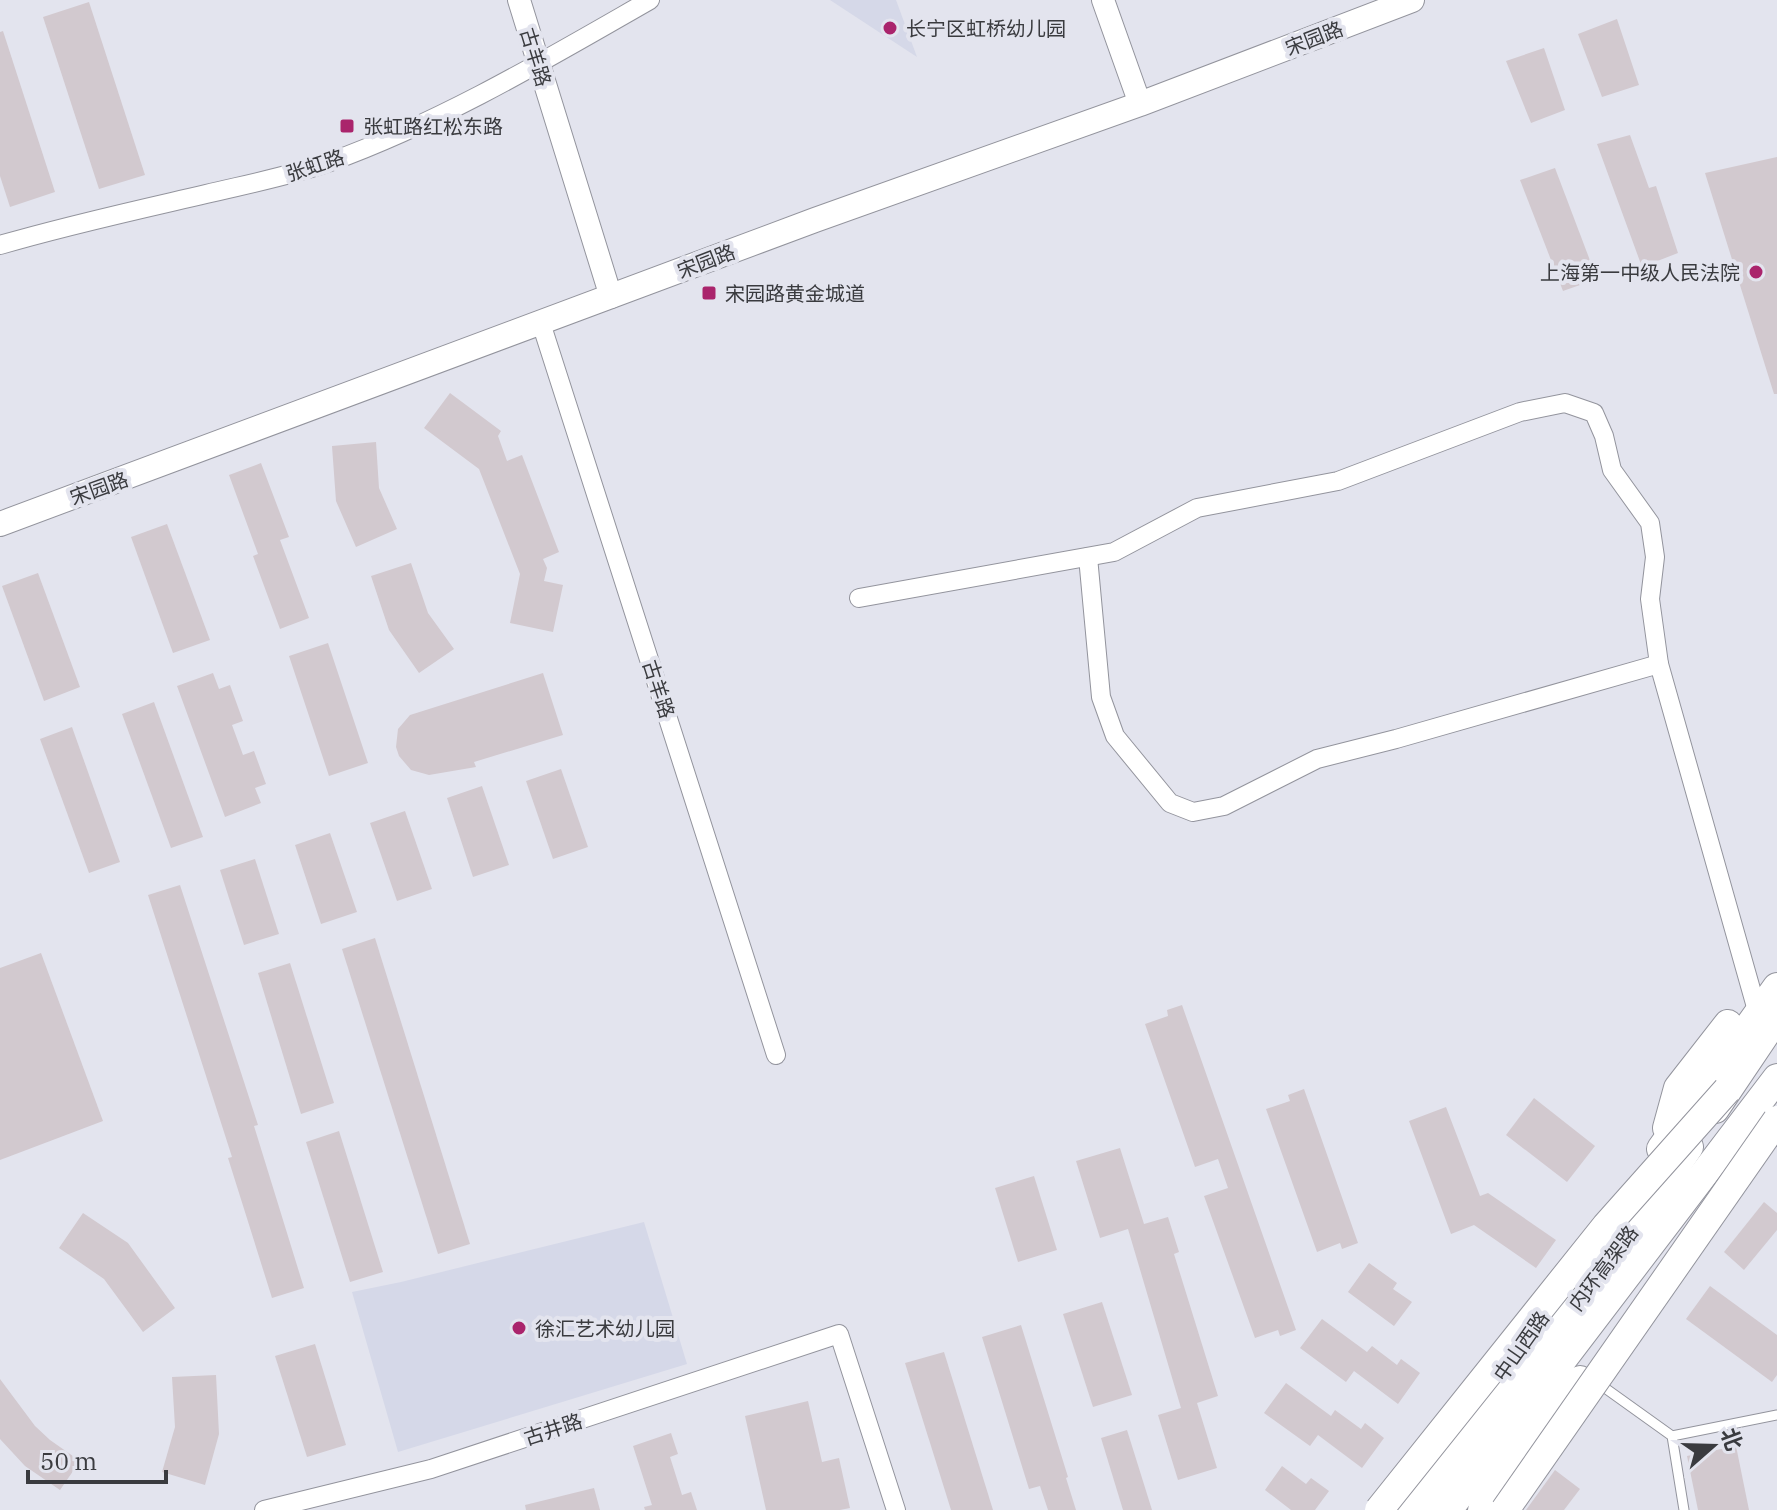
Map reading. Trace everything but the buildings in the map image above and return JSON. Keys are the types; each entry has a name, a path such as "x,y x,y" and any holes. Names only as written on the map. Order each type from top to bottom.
{"main road":[{"name":"宋园路","path":"0,524 815,220 1140,104 1412,0"},
{"path":"1766,1003 1777,971"},
{"name":"内环高架路","path":"1418,1510 1639,1221 1727,1090 1766,1003"},
{"name":"中山西路","path":"1404,1510 1766,1003"},
{"name":"内环高架路","path":"1448,1510 1777,1078"},
{"path":"1379,1510 1606,1226 1727,1090"},
{"path":"1505,1510 1770,1135 1777,1106"},
{"path":"1482,1510 1770,1135"}],"street":[{"name":"古羊路","path":"519,0 611,297"},
{"name":"张虹路","path":"0,245 330,162 409,130 539,64 650,0"},
{"path":"1103,0 1140,104"},
{"name":"古羊路","path":"541,323 776,1055"},
{"path":"859,598 1114,552 1197,508 1338,481 1520,412 1565,403 1594,413 1604,436 1612,470 1650,523 1655,557 1650,599 1659,664 1766,1003"},
{"path":"1088,557 1101,697 1115,736 1170,803 1193,812 1224,806 1317,759 1659,664"},
{"name":"古井路","path":"264,1510 431,1469 839,1334 896,1510"}],"lane":[{"path":"1585,1374 1672,1436 1684,1510"},
{"path":"1672,1436 1777,1415"}],"shaded area":[{"name":"长宁区虹桥幼儿园","path":"830,0 896,0 917,57"},
{"name":"徐汇艺术幼儿园","path":"644,1222 687,1364 398,1452 352,1292"}],"place":[{"name":"长宁区虹桥幼儿园","path":"890,28"},
{"name":"张虹路红松东路","path":"347,126"},
{"name":"上海第一中级人民法院","path":"1756,272"},
{"name":"宋园路黄金城道","path":"709,293"},
{"name":"徐汇艺术幼儿园","path":"519,1328"}]}
